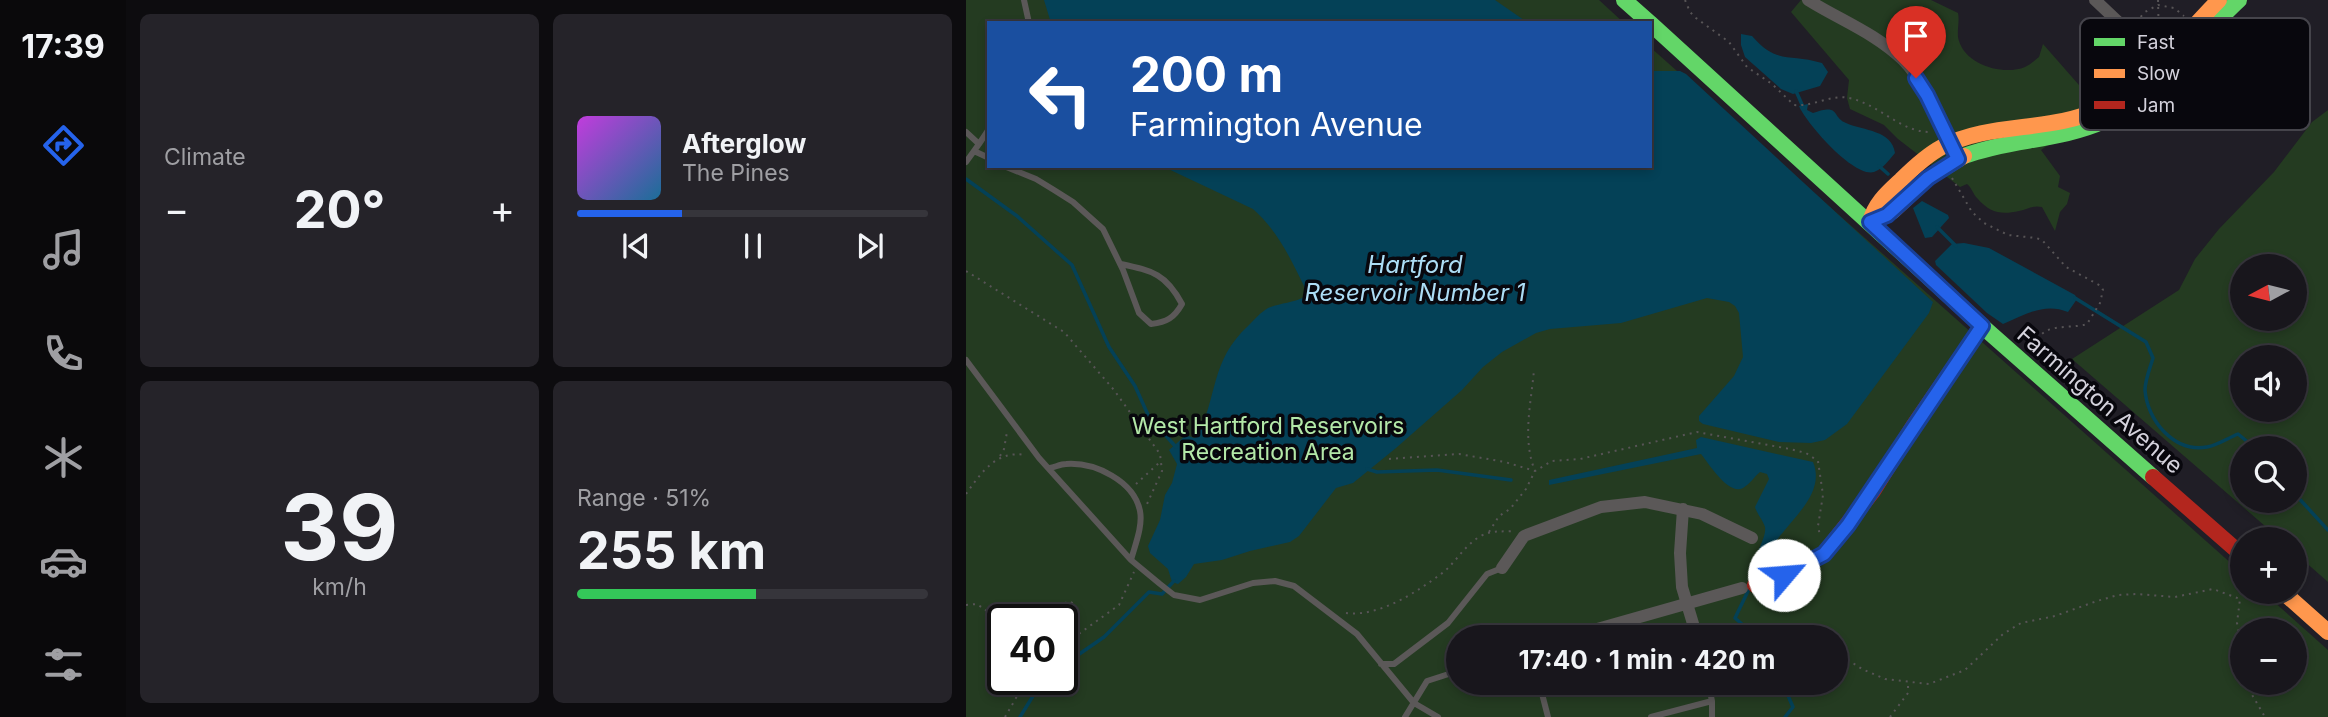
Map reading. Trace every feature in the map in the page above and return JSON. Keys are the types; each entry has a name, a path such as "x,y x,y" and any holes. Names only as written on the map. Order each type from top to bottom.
{"street":[{"name":"Farmington Avenue","path":"1624,0 1648,21"},
{"path":"1808,0 1876,38 1905,62 1927,95 1952,162"},
{"path":"2095,0 2114,18"},
{"path":"2200,18 2219,0"},
{"path":"2219,18 2239,0"},
{"name":"Farmington Avenue","path":"1652,25 1982,326 2230,544"},
{"path":"1870,222 1873,210 1880,200 1944,146 1997,132 2080,116"},
{"path":"1870,222 1887,215 1928,178 1952,162 1981,150 2080,129"},
{"path":"1613,625 1748,587 1800,568 1824,554 1872,491 1982,326"},
{"path":"1502,568 1524,536 1601,507 1645,502 1683,509 1712,518 1752,538"},
{"path":"1683,509 1680,553 1682,587 1694,625"},
{"path":"2296,604 2328,632"}],"lane":[{"path":"1024,0 1028,21"},
{"path":"966,132 979,144"},
{"path":"966,162 987,132"},
{"path":"974,151 987,157"},
{"path":"1009,168 1036,179 1073,202 1103,229 1121,264 1139,313 1151,324 1165,322 1176,314 1182,304 1174,288 1163,276 1121,264"},
{"path":"966,360 1039,458 1134,562 1174,595 1200,600 1253,583 1275,581 1294,586 1357,634 1414,703 1437,717"},
{"path":"1050,468 1066,464 1082,465 1114,477 1129,488 1141,513 1134,562"},
{"path":"1381,664 1394,664 1432,637 1448,624 1487,574 1502,568"},
{"path":"1405,717 1427,681 1446,675"},
{"path":"1542,695 1548,717"},
{"path":"1711,695 1712,717"},
{"path":"1651,717 1712,701"}],"path":[{"path":"1685,0 1690,12 1729,42 1747,67 1772,84 1794,105 1839,97 1870,104 1910,129 1931,132 1944,146"},
{"path":"2158,0 2160,18"},
{"path":"2140,18 2158,5 2174,8 2188,18"},
{"path":"1952,162 1972,212 1984,223 2008,235 2042,240 2066,267 2101,286 2104,294 2084,326 2044,332 2033,346"},
{"path":"966,271 1064,332 1114,390 1160,454 1162,471 1153,494 1141,513"},
{"path":"1534,370 1528,454 1535,471"},
{"path":"966,494 986,468 999,457 1007,440 1005,414"},
{"path":"1324,608 1352,613 1365,612 1411,594 1440,575 1474,541 1489,532 1499,516 1510,509 1526,489 1535,471 1552,461 1580,459 1697,432 1806,453 1818,461 1823,495 1818,526 1824,554"},
{"path":"999,457 1017,454 1039,458"},
{"path":"1389,459 1460,454 1505,462 1535,471"},
{"path":"1129,488 1151,472 1161,460"},
{"path":"1489,532 1531,533"},
{"path":"1078,634 1119,605 1134,562"},
{"path":"1848,660 1885,679 1929,684 1965,670 2003,634 2021,623 2055,616 2118,595 2175,597 2213,589 2239,598 2237,618"},
{"path":"966,605 977,604 987,611"},
{"path":"1890,717 1908,693 1909,682"},
{"path":"1005,717 1018,695"},
{"path":"2252,695 2264,717"}],"green space":[{"name":"West Hartford Reservoirs Recreation Area","path":"966,0 1599,0 1622,21 987,21 987,168 1652,168 1652,49 2230,562 2230,604 2276,604 2292,618 2230,618 2230,695 2307,695 2307,631 2328,650 2328,717 966,717"},
{"path":"1801,0 1931,0 1958,13 1958,38 1969,56 1997,69 2027,66 2039,57 2043,44 2080,86 2080,123 2041,150 2060,176 2058,187 2070,193 2067,204 2060,212 2055,231 2042,207 2007,213 1991,210 1977,198 1967,184 1960,187 1884,125 1850,109 1847,98 1849,80 1791,12"},
{"path":"2328,110 2328,582 2307,563 2307,527 2266,527 2250,513 2307,513 2307,436 2230,436 2230,496 2072,359 2179,290 2195,259 2219,229 2274,172 2306,130 2310,130 2312,122"}],"water":[{"path":"1044,0 1495,0 1525,21 1050,21"},
{"path":"1741,34 1752,36 1776,55 1822,63 1828,72 1820,86 1793,94 1781,89 1745,57"},
{"name":"Hartford Reservoir Number 1","path":"1652,71 1680,71 1933,302 1929,313 1847,424 1825,440 1811,443 1779,442 1699,421 1699,416 1734,376 1743,357 1739,313 1729,302 1707,298 1621,323 1550,329 1536,333 1502,352 1483,367 1462,390 1353,483 1336,488 1299,536 1290,542 1222,560 1194,564 1178,584 1172,582 1168,569 1150,553 1148,546 1160,520 1165,495 1172,483 1177,464 1169,450 1186,435 1197,437 1221,366 1236,339 1268,308 1304,297 1304,286 1288,255 1262,217 1253,209 1166,168 1652,168"},
{"path":"1808,104 1807,110 1813,113 1832,110 1846,123 1876,132 1889,140 1895,153 1883,167 1874,172 1865,172 1855,167 1832,148 1803,114 1799,106"},
{"path":"1922,201 1949,218 1932,237 1925,238 1913,208"},
{"path":"1964,243 1989,248 2075,295 2077,299 2068,312 2043,309 2003,324 1987,313 1936,265 1935,261 1952,244"},
{"path":"1701,437 1813,462 1816,477 1813,491 1773,545 1760,573 1749,576 1765,532 1755,507 1769,479 1767,474 1760,472 1743,488 1738,489 1720,478 1701,454 1549,485 1549,480 1697,448 1696,440"}],"waterway":[{"path":"1796,91 1804,109"},
{"path":"1879,166 1888,174"},
{"path":"966,179 1017,216 1072,265 1109,347 1135,386 1149,417 1176,447"},
{"path":"1937,227 1956,246"},
{"path":"2075,298 2146,342 2153,358 2145,386 2147,401 2164,432 2173,440 2195,448 2211,446 2230,438"},
{"path":"2234,436 2240,436"},
{"path":"1367,469 1377,472 1437,470 1511,480"},
{"path":"2307,507 2328,530"},
{"path":"1078,655 1104,637 1149,592 1162,594 1174,581"},
{"path":"1743,625 1735,618 1750,587"},
{"path":"1020,717 1034,695"},
{"path":"1785,717 1793,707 1788,695"}],"traffic: fast":[{"path":"1624,0 1648,21"},
{"path":"2221,18 2239,0"},
{"path":"1652,25 1982,326 2153,477"},
{"path":"1964,156 1981,150 2080,130"}],"traffic: slow":[{"path":"2202,18 2219,0"},
{"path":"1964,156 1928,178 1893,211 1870,222 1875,209 1886,194 1920,162 1942,147 1981,133 2080,117"},
{"path":"2296,604 2328,632"}],"traffic: jam":[{"path":"1755,585 1800,568 1824,554 1873,491 1914,425 1982,326"},
{"path":"2153,477 2230,544"}],"route":[{"path":"1784,575 1824,554 1848,525 1982,326 1870,222 1887,215 1928,178 1958,159 1916,78"}]}
